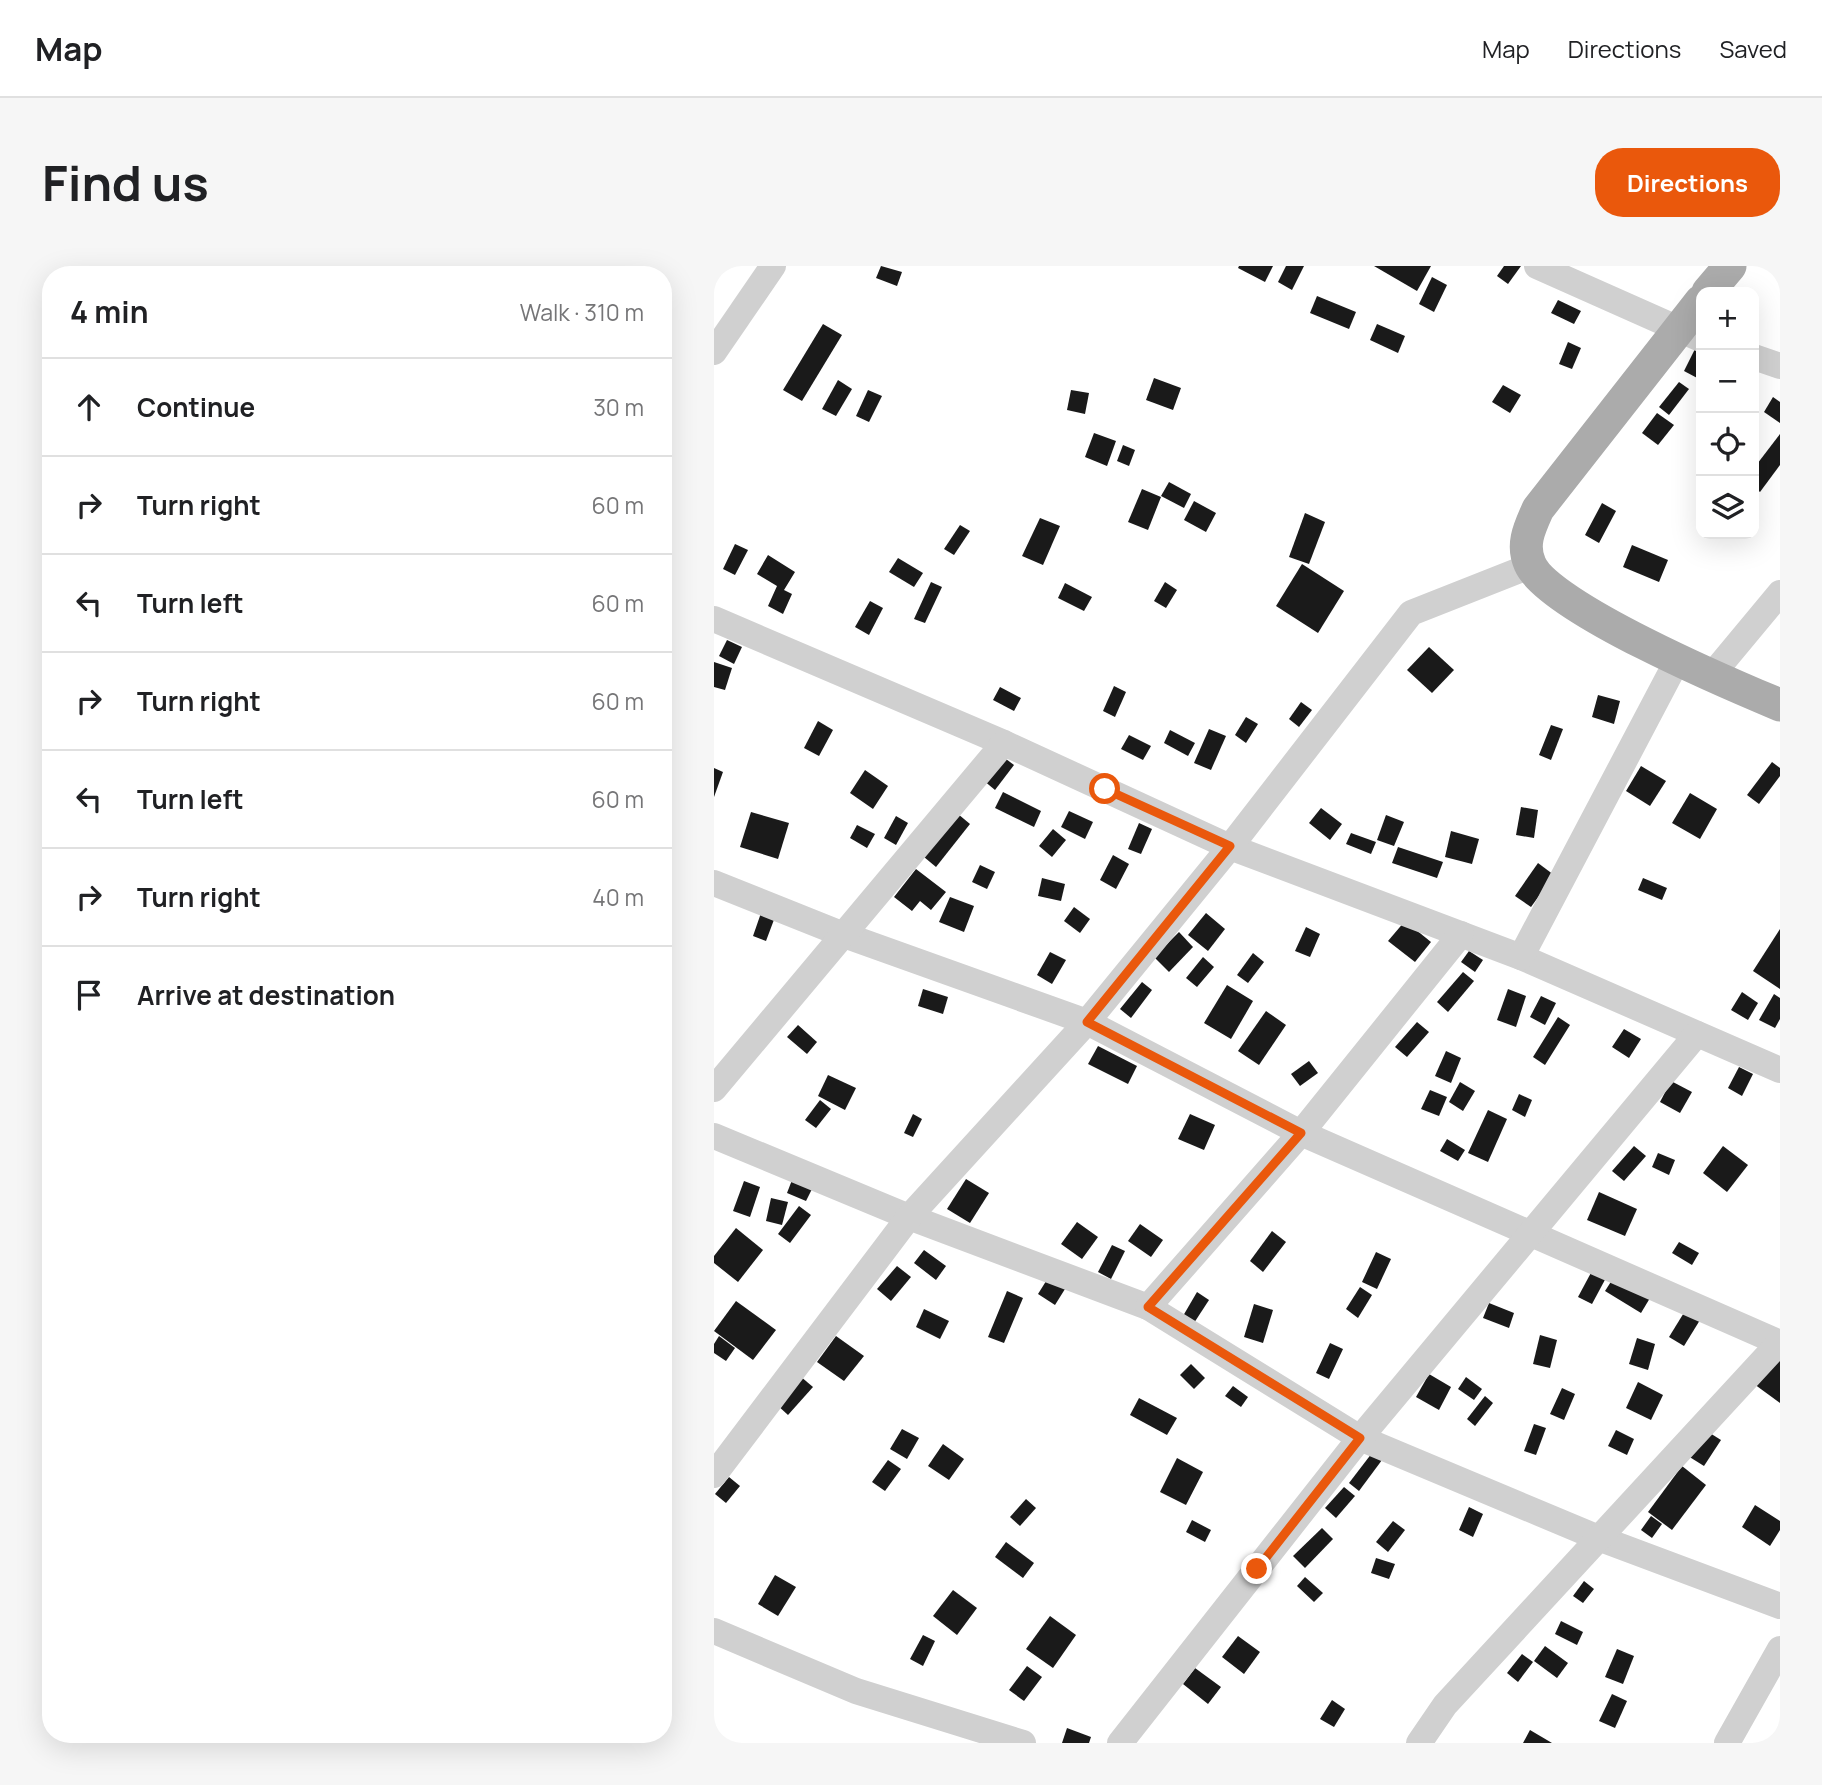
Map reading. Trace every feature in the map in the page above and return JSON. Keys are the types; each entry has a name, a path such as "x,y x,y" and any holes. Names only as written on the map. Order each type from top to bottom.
{"main road":[{"path":"1712,287 1730,266"},
{"path":"1696,315 1689,335 1538,509 1527,534 1526,549 1530,566 1544,583 1588,613 1711,676 1780,705"}],"street":[{"path":"714,352 773,266"},
{"path":"1537,266 1689,335"},
{"path":"1759,359 1780,366"},
{"path":"714,1475 909,1217 1087,1022 1230,846 1411,613 1530,566"},
{"path":"1711,676 1780,593"},
{"path":"714,619 1004,743 1230,846 1521,957 1780,1070"},
{"path":"1521,957 1678,659"},
{"path":"714,1089 1004,743"},
{"path":"714,883 844,935 1087,1022 1301,1133 1780,1343 1445,1705 1419,1743"},
{"path":"1148,1307 1301,1133 1461,934"},
{"path":"1120,1743 1360,1438 1697,1034"},
{"path":"714,1136 909,1217 1148,1307 1360,1438 1601,1538 1780,1606"},
{"path":"714,1631 856,1691 1023,1743"},
{"path":"1727,1743 1780,1649"}],"building":[{"path":"881,266 902,272 897,286 876,278"},
{"path":"1273,266 1265,282 1238,268"},
{"path":"1286,266 1304,266 1292,290 1278,282"},
{"path":"1374,266 1431,266 1417,291"},
{"path":"1504,266 1521,266 1508,284 1497,276"},
{"path":"1432,277 1447,285 1434,312 1419,304"},
{"path":"1317,296 1356,312 1349,329 1310,313"},
{"path":"1558,300 1581,311 1574,324 1551,313"},
{"path":"823,324 842,335 802,401 783,390"},
{"path":"1377,324 1405,336 1398,353 1370,340"},
{"path":"1568,342 1581,348 1572,369 1559,364"},
{"path":"1696,347 1696,377 1684,371"},
{"path":"1154,378 1181,388 1173,410 1146,400"},
{"path":"838,380 852,389 836,416 822,409"},
{"path":"1679,382 1689,389 1669,415 1659,407"},
{"path":"1503,385 1521,395 1510,413 1492,402"},
{"path":"868,390 882,396 869,422 856,416"},
{"path":"1071,390 1089,393 1085,414 1067,410"},
{"path":"1773,397 1780,402 1780,423 1764,412"},
{"path":"1657,413 1674,425 1658,445 1642,433"},
{"path":"1094,433 1116,441 1107,466 1085,457"},
{"path":"1780,434 1780,465 1760,492 1759,461"},
{"path":"1123,445 1135,450 1129,466 1117,461"},
{"path":"1169,482 1191,494 1184,508 1161,496"},
{"path":"1142,489 1161,497 1148,530 1128,522"},
{"path":"1194,501 1216,513 1206,532 1184,520"},
{"path":"1602,503 1616,511 1599,543 1585,535"},
{"path":"1305,513 1325,522 1309,564 1289,557"},
{"path":"1040,518 1060,526 1043,565 1022,556"},
{"path":"960,525 970,531 954,555 944,549"},
{"path":"735,544 748,550 735,575 723,569"},
{"path":"1632,545 1668,560 1659,582 1623,567"},
{"path":"768,555 795,572 784,590 792,594 783,614 768,606 777,586 757,574"},
{"path":"898,558 923,573 914,587 889,572"},
{"path":"1302,564 1344,591 1318,633 1276,606"},
{"path":"931,582 942,587 925,623 914,619"},
{"path":"1165,582 1177,590 1166,608 1154,601"},
{"path":"1065,583 1092,597 1084,611 1058,598"},
{"path":"870,601 883,608 869,635 855,627"},
{"path":"727,640 742,647 734,664 719,656"},
{"path":"1429,647 1454,670 1432,693 1407,670"},
{"path":"714,662 732,668 725,690 714,687"},
{"path":"1114,686 1126,692 1115,717 1103,711"},
{"path":"1000,687 1021,698 1014,711 993,700"},
{"path":"1598,695 1620,701 1614,724 1592,717"},
{"path":"1301,702 1312,710 1299,727 1289,719"},
{"path":"1246,717 1258,724 1246,743 1235,735"},
{"path":"818,721 833,730 819,756 804,748"},
{"path":"1551,725 1563,729 1551,760 1539,755"},
{"path":"1209,729 1226,736 1211,770 1194,763"},
{"path":"1170,730 1195,743 1188,756 1164,743"},
{"path":"1129,735 1151,746 1143,760 1121,749"},
{"path":"1002,756 1014,765 995,790 983,780"},
{"path":"1772,762 1780,768 1780,776 1759,804 1747,795"},
{"path":"1641,766 1666,781 1650,806 1626,791"},
{"path":"714,768 723,772 714,797"},
{"path":"865,770 888,786 873,809 850,793"},
{"path":"1003,792 1041,811 1034,827 995,808"},
{"path":"1690,793 1717,809 1700,839 1672,823"},
{"path":"1521,807 1538,810 1534,838 1516,835"},
{"path":"1321,808 1342,824 1330,840 1309,823"},
{"path":"1069,811 1093,822 1085,839 1061,827"},
{"path":"751,812 789,823 778,859 740,847"},
{"path":"958,814 970,824 936,867 924,857"},
{"path":"1386,815 1404,822 1394,846 1377,840"},
{"path":"896,816 908,823 896,845 884,838"},
{"path":"1139,823 1152,829 1141,854 1128,849"},
{"path":"857,825 875,834 867,848 850,838"},
{"path":"1053,829 1066,840 1052,857 1039,846"},
{"path":"1451,831 1479,839 1472,864 1445,857"},
{"path":"1351,833 1376,842 1371,854 1346,844"},
{"path":"1398,847 1443,862 1437,878 1392,863"},
{"path":"1113,855 1129,864 1116,889 1100,880"},
{"path":"1538,863 1554,875 1531,907 1515,896"},
{"path":"980,865 995,872 987,889 972,882"},
{"path":"916,869 946,892 931,910 920,901 912,911 894,897"},
{"path":"1042,878 1065,884 1061,901 1038,896"},
{"path":"1643,878 1667,888 1662,900 1638,890"},
{"path":"950,897 974,906 964,932 939,922"},
{"path":"1074,907 1090,919 1080,933 1064,921"},
{"path":"761,913 775,917 766,941 753,936"},
{"path":"1206,913 1225,929 1208,951 1188,935"},
{"path":"1405,921 1431,942 1415,962 1388,941"},
{"path":"1306,927 1320,934 1310,957 1295,951"},
{"path":"1780,929 1780,989 1753,971"},
{"path":"1179,932 1193,947 1169,972 1154,957"},
{"path":"1469,951 1483,960 1475,972 1461,962"},
{"path":"1050,952 1066,960 1052,984 1037,975"},
{"path":"1253,953 1264,962 1248,983 1237,975"},
{"path":"1203,957 1214,967 1197,987 1186,978"},
{"path":"1463,972 1474,981 1448,1012 1437,1002"},
{"path":"1142,982 1152,990 1131,1018 1120,1009"},
{"path":"1227,985 1253,1001 1231,1039 1204,1023"},
{"path":"923,989 948,997 943,1014 918,1006"},
{"path":"1508,989 1526,996 1516,1027 1497,1020"},
{"path":"1742,992 1758,1003 1748,1020 1731,1010"},
{"path":"1774,994 1780,998 1780,1019 1775,1028 1759,1020"},
{"path":"1541,996 1556,1003 1545,1025 1530,1017"},
{"path":"1266,1011 1286,1025 1259,1065 1238,1051"},
{"path":"1558,1017 1570,1025 1545,1065 1533,1057"},
{"path":"1417,1022 1429,1032 1407,1057 1395,1047"},
{"path":"798,1025 817,1042 807,1054 787,1037"},
{"path":"1624,1029 1641,1039 1629,1058 1612,1047"},
{"path":"1098,1046 1137,1066 1128,1084 1088,1064"},
{"path":"1446,1051 1461,1058 1451,1083 1435,1076"},
{"path":"1309,1061 1318,1073 1300,1086 1291,1074"},
{"path":"1739,1067 1753,1074 1742,1096 1728,1088"},
{"path":"828,1075 856,1088 845,1110 818,1096"},
{"path":"1671,1081 1692,1092 1680,1113 1660,1102"},
{"path":"1460,1082 1475,1091 1463,1111 1449,1102"},
{"path":"1430,1090 1447,1097 1439,1116 1421,1109"},
{"path":"1519,1094 1532,1100 1525,1117 1512,1110"},
{"path":"820,1100 831,1109 816,1128 805,1120"},
{"path":"1488,1110 1507,1119 1488,1162 1468,1153"},
{"path":"913,1114 922,1119 913,1137 904,1133"},
{"path":"1190,1114 1215,1125 1204,1150 1178,1139"},
{"path":"1447,1139 1465,1150 1458,1161 1440,1151"},
{"path":"1634,1146 1646,1156 1624,1181 1612,1171"},
{"path":"1723,1146 1748,1165 1727,1192 1703,1173"},
{"path":"1658,1153 1675,1160 1669,1175 1652,1167"},
{"path":"966,1179 989,1193 970,1223 947,1209"},
{"path":"792,1180 812,1189 806,1201 787,1193"},
{"path":"744,1181 760,1187 750,1217 733,1211"},
{"path":"1599,1192 1637,1209 1625,1236 1587,1220"},
{"path":"771,1198 788,1202 782,1225 766,1221"},
{"path":"799,1206 811,1215 790,1243 778,1234"},
{"path":"1077,1222 1098,1237 1082,1259 1061,1244"},
{"path":"1140,1224 1163,1240 1151,1257 1128,1241"},
{"path":"736,1228 763,1250 738,1282 714,1263 714,1256"},
{"path":"1272,1231 1286,1242 1263,1272 1250,1261"},
{"path":"1679,1242 1699,1253 1692,1265 1672,1253"},
{"path":"1112,1245 1125,1251 1111,1279 1098,1272"},
{"path":"924,1250 946,1266 936,1280 914,1263"},
{"path":"1376,1252 1391,1259 1377,1289 1362,1282"},
{"path":"897,1266 911,1277 891,1301 877,1289"},
{"path":"1593,1269 1607,1276 1592,1304 1578,1297"},
{"path":"1614,1277 1650,1298 1641,1313 1605,1291"},
{"path":"1048,1278 1065,1289 1055,1305 1038,1294"},
{"path":"1360,1287 1372,1295 1358,1318 1346,1309"},
{"path":"1007,1291 1023,1298 1004,1343 988,1337"},
{"path":"1197,1292 1209,1300 1194,1323 1183,1316"},
{"path":"736,1301 776,1330 753,1360 714,1331"},
{"path":"1489,1303 1514,1313 1509,1328 1483,1318"},
{"path":"1254,1304 1273,1310 1263,1343 1244,1337"},
{"path":"924,1309 949,1321 940,1339 916,1327"},
{"path":"1685,1311 1700,1320 1684,1346 1669,1337"},
{"path":"1540,1335 1557,1340 1550,1368 1533,1364"},
{"path":"719,1336 735,1348 726,1361 714,1353 714,1344"},
{"path":"836,1336 864,1356 844,1381 817,1362"},
{"path":"1637,1338 1655,1344 1648,1370 1629,1364"},
{"path":"1330,1343 1343,1349 1329,1379 1316,1373"},
{"path":"1780,1359 1780,1403 1754,1384"},
{"path":"1191,1364 1205,1378 1194,1389 1180,1375"},
{"path":"1429,1374 1451,1387 1439,1410 1416,1397"},
{"path":"800,1376 813,1387 788,1415 776,1404"},
{"path":"1466,1377 1482,1389 1474,1400 1458,1389"},
{"path":"1638,1382 1663,1395 1651,1420 1626,1408"},
{"path":"1233,1386 1248,1397 1241,1407 1225,1396"},
{"path":"1562,1388 1575,1394 1564,1420 1550,1414"},
{"path":"1485,1396 1493,1403 1475,1426 1467,1419"},
{"path":"1139,1398 1177,1418 1167,1435 1130,1415"},
{"path":"1534,1424 1546,1428 1536,1455 1524,1451"},
{"path":"902,1429 919,1438 907,1459 890,1449"},
{"path":"1616,1430 1634,1439 1627,1455 1608,1446"},
{"path":"1705,1430 1721,1440 1704,1466 1688,1456"},
{"path":"943,1444 964,1459 949,1480 928,1466"},
{"path":"1372,1453 1382,1460 1359,1491 1349,1483"},
{"path":"1177,1458 1203,1472 1186,1505 1160,1492"},
{"path":"888,1460 901,1469 885,1491 872,1482"},
{"path":"1682,1466 1706,1485 1672,1530 1648,1512"},
{"path":"729,1477 740,1486 726,1503 715,1494"},
{"path":"1344,1487 1355,1496 1336,1518 1325,1508"},
{"path":"1026,1499 1036,1508 1020,1526 1010,1517"},
{"path":"1755,1505 1780,1521 1780,1530 1770,1546 1742,1527"},
{"path":"1469,1507 1483,1514 1473,1537 1459,1530"},
{"path":"1651,1516 1662,1524 1652,1538 1641,1530"},
{"path":"1192,1520 1211,1530 1205,1542 1186,1532"},
{"path":"1393,1521 1405,1530 1388,1552 1376,1542"},
{"path":"1322,1528 1333,1539 1305,1568 1293,1556"},
{"path":"1006,1542 1034,1563 1023,1578 995,1557"},
{"path":"1376,1558 1395,1564 1389,1579 1371,1573"},
{"path":"775,1575 796,1587 778,1616 758,1604"},
{"path":"1305,1577 1323,1593 1314,1602 1297,1586"},
{"path":"1584,1581 1594,1589 1583,1603 1573,1596"},
{"path":"953,1590 977,1608 957,1635 933,1616"},
{"path":"1050,1616 1076,1635 1053,1668 1026,1649"},
{"path":"1561,1621 1583,1632 1577,1645 1555,1634"},
{"path":"923,1635 935,1641 923,1666 910,1659"},
{"path":"1238,1636 1260,1652 1244,1674 1222,1657"},
{"path":"1545,1646 1568,1663 1557,1678 1534,1661"},
{"path":"1617,1649 1634,1656 1623,1684 1605,1677"},
{"path":"1522,1654 1533,1662 1518,1682 1507,1673"},
{"path":"1027,1666 1042,1677 1024,1701 1009,1690"},
{"path":"1195,1668 1221,1687 1208,1704 1183,1684"},
{"path":"1612,1694 1627,1701 1615,1728 1599,1721"},
{"path":"1332,1700 1345,1709 1334,1727 1320,1719"},
{"path":"1067,1728 1091,1737 1089,1743 1062,1743"},
{"path":"1530,1730 1552,1743 1523,1743"}],"route":[{"path":"1105,789 1230,846 1087,1022 1301,1133 1148,1307 1360,1438 1257,1569"}]}
